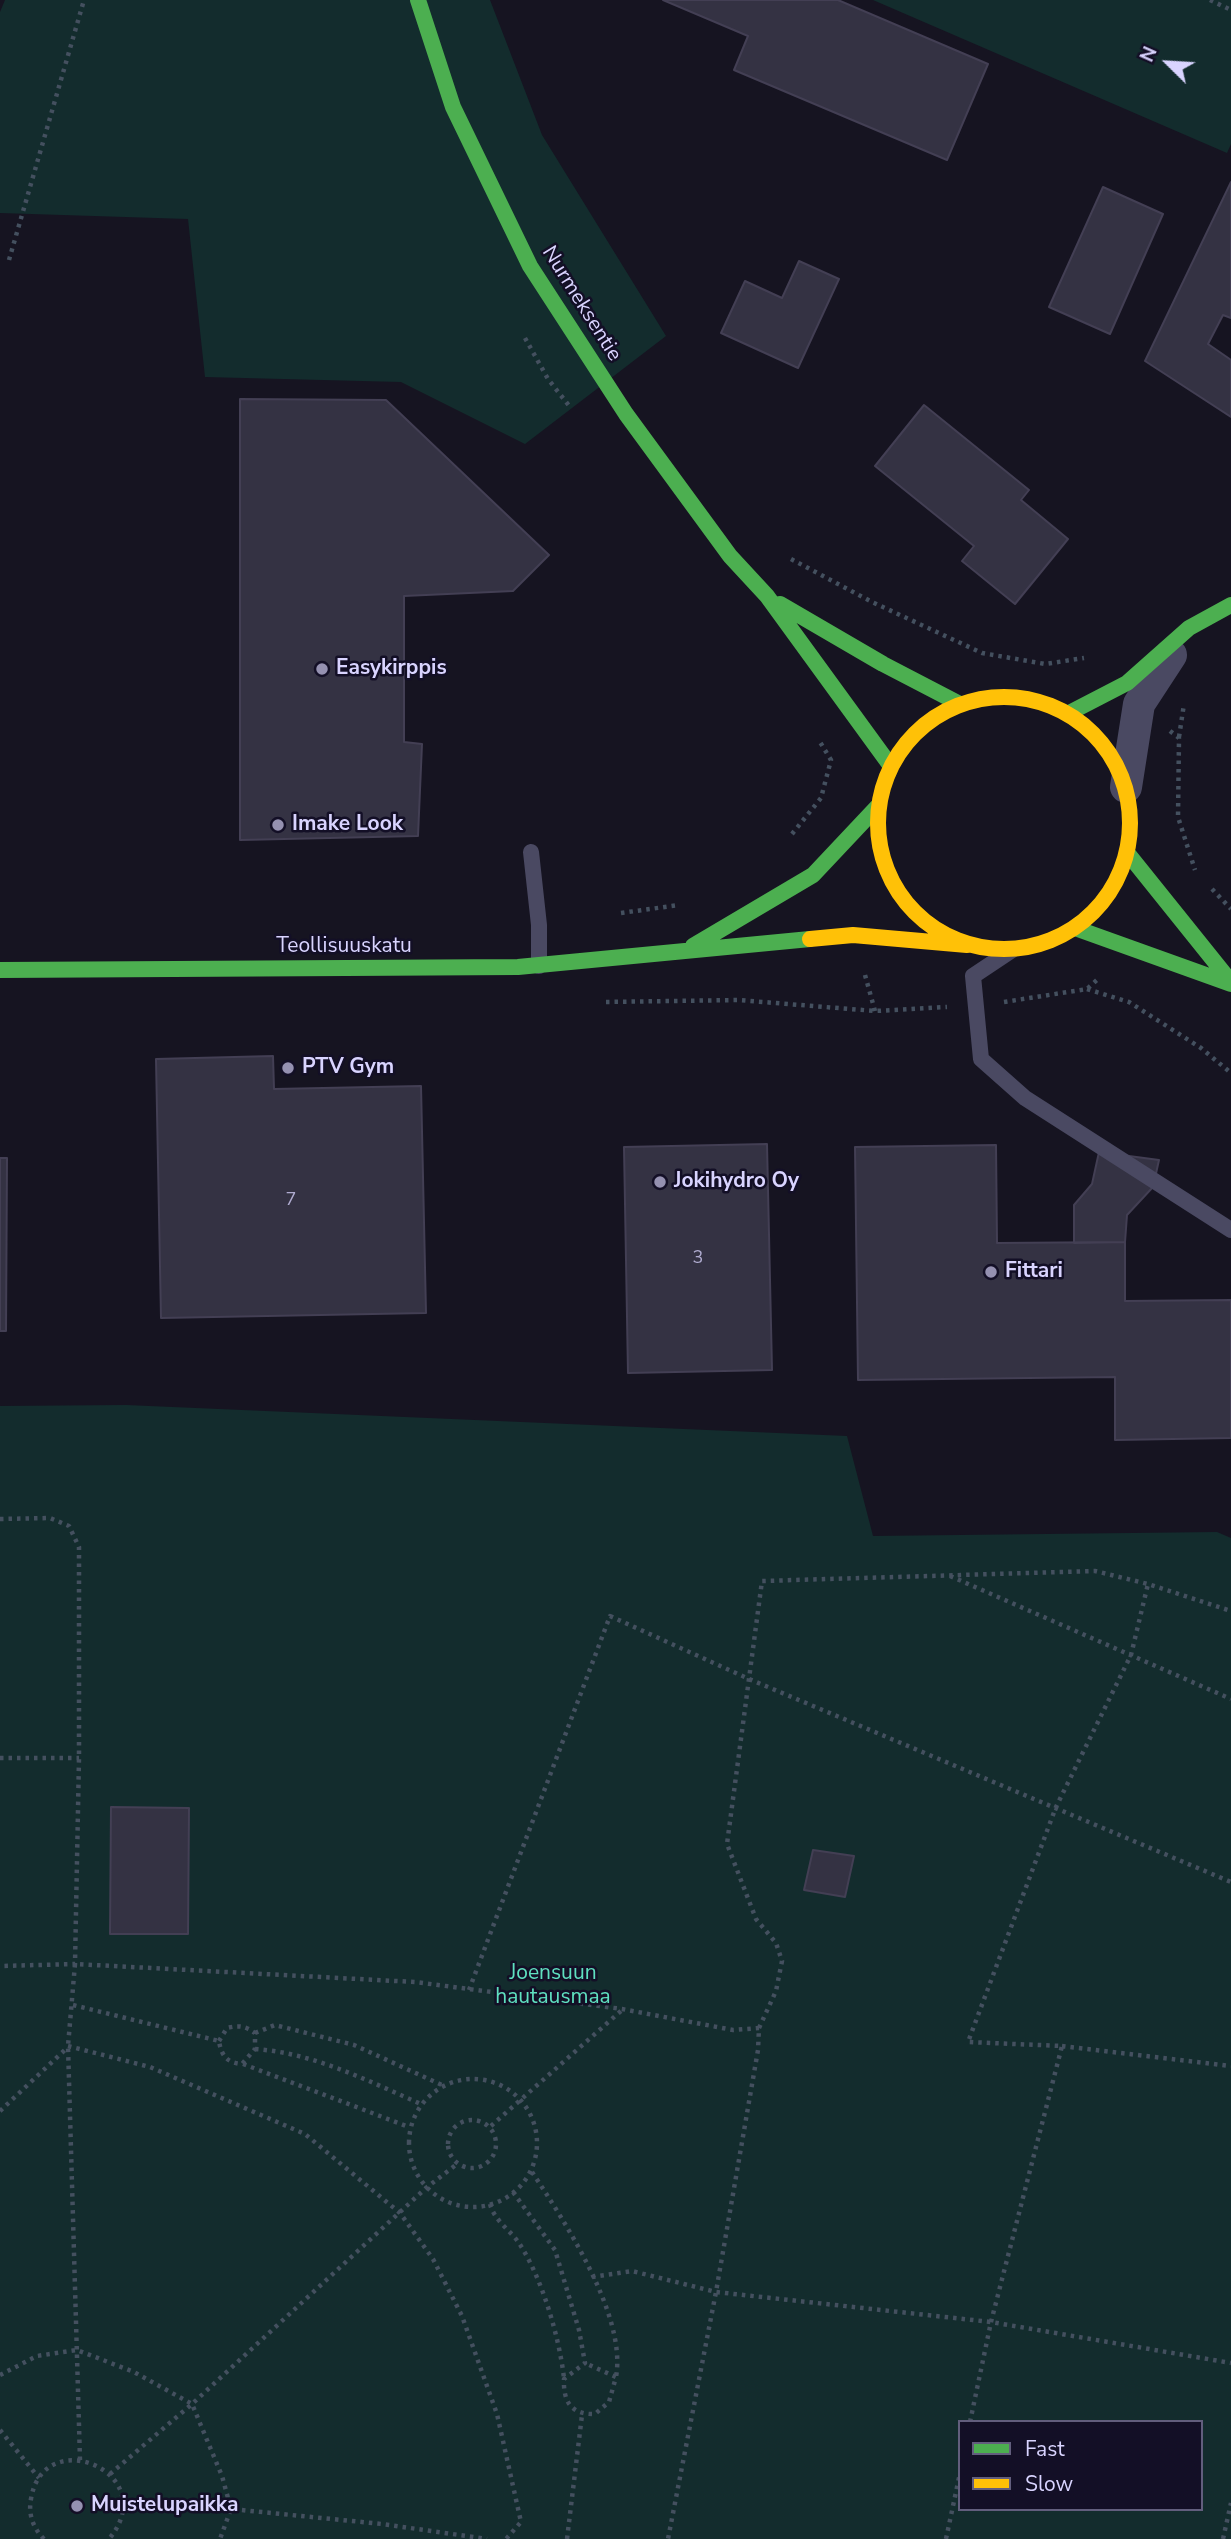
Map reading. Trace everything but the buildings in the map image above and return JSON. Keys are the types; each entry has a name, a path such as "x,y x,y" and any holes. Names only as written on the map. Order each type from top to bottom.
{"street":[{"name":"Nurmeksentie","path":"418,0 453,107 530,266 626,414 730,556 767,596 890,765"},
{"name":"Nurmeksentie","path":"767,596 883,664 958,703"},
{"path":"1071,712 1133,693 1189,628 1231,606"},
{"path":"1012,950 1074,928 1095,911 1129,855 1130,830 1126,787 1133,693"},
{"path":"967,945 946,936 910,910 886,873 879,851 877,807 890,765 921,726 958,703 1020,696 1071,712 1106,747 1126,787"},
{"name":"Teollisuuskatu","path":"688,949 813,874 877,807"},
{"path":"1129,855 1231,983"},
{"path":"1074,928 1231,983"},
{"name":"Teollisuuskatu","path":"0,970 539,966 688,949 780,944 853,935 1012,950"}],"lane":[{"path":"531,852 539,925 539,966"},
{"path":"1012,950 973,976 981,1059 1025,1098 1231,1230"}],"path":[{"path":"9,260 84,0"},
{"path":"1210,0 1231,10"},
{"path":"521,330 548,379 572,411"},
{"path":"786,556 872,603 982,653 1045,664 1093,657 1179,738 1178,817 1196,872"},
{"path":"813,874 789,838 821,798 831,760 817,739"},
{"path":"1205,881 1231,909"},
{"path":"617,914 681,905"},
{"path":"853,935 875,1011"},
{"path":"1087,989 1129,1002 1201,1048 1231,1073"},
{"path":"0,1519 50,1518 69,1526 79,1548 75,1964 68,2046 80,2460"},
{"path":"667,2539 716,2292 760,2028 776,1991 782,1961 776,1943 756,1919 727,1844 762,1581 1095,1572 1148,1584 1231,1611"},
{"path":"946,1574 1231,1699"},
{"path":"1148,1584 1131,1655 1056,1807 968,2042 1062,2046 1231,2066"},
{"path":"468,1990 610,1616 749,1679 1231,1882"},
{"path":"0,1758 79,1758"},
{"path":"0,1966 75,1964 415,1982 622,2009 733,2029 760,2028"},
{"path":"73,2005 219,2041"},
{"path":"491,2126 622,2009"},
{"path":"255,2033 236,2025 227,2028 219,2041 220,2053 232,2064 242,2064 409,2127"},
{"path":"255,2033 275,2025 354,2045 442,2085"},
{"path":"242,2064 255,2049 255,2033"},
{"path":"0,2111 68,2046"},
{"path":"68,2046 150,2067 305,2134 400,2213 433,2259 462,2316 497,2414 521,2522 506,2539"},
{"path":"971,2420 992,2322 1062,2046"},
{"path":"255,2049 280,2051 334,2067 421,2104"},
{"path":"460,2081 490,2081 505,2089 530,2114 536,2132 537,2151 532,2171 513,2192 490,2204 470,2208 444,2201 426,2188 410,2153 409,2127 421,2104 442,2085 460,2081"},
{"path":"478,2119 491,2126 496,2139 492,2160 471,2170 457,2164 449,2153 451,2130 466,2120 478,2119"},
{"path":"110,2474 192,2404 426,2188 457,2164"},
{"path":"490,2204 492,2212 519,2244 547,2302 569,2405 582,2414 595,2414 609,2402 616,2377 619,2359 611,2319 573,2235 532,2171"},
{"path":"513,2192 555,2250 579,2330 585,2363"},
{"path":"592,2277 632,2271 716,2292 992,2322 1231,2363"},
{"path":"0,2375 37,2356 77,2350 134,2372 192,2404 222,2476 231,2509 220,2539"},
{"path":"585,2363 616,2377"},
{"path":"564,2379 585,2363"},
{"path":"566,2539 582,2414"},
{"path":"0,2430 39,2478"},
{"path":"40,2538 32,2522 32,2491 39,2478 50,2467 64,2461 80,2460 101,2467 110,2474 122,2496 123,2508 116,2531 109,2539"},
{"path":"946,2539 958,2482"},
{"path":"1223,2539 1231,2503"},
{"path":"123,2508 231,2509 382,2524 487,2539"}],"green space":[{"path":"5,0 490,0 542,135 666,336 525,444 401,382 205,377 188,219 0,213 0,12"},
{"path":"873,0 1231,0 1231,144 1227,153"},
{"name":"Joensuun hautausmaa","path":"126,1405 847,1436 873,1536 1217,1532 1231,1538 1231,2539 0,2539 0,1406"}],"traffic: fast":[{"path":"418,0 453,107 530,266 626,414 730,556 767,596 890,765"},
{"path":"780,604 883,664 958,703"},
{"path":"1071,712 1127,683 1189,628 1231,605"},
{"path":"693,946 813,875 877,807"},
{"path":"1129,855 1231,982"},
{"path":"1075,928 1231,984"},
{"path":"0,970 518,967 810,939"}],"traffic: slow":[{"path":"1004,697 1041,702 1074,718 1093,734 1109,753 1125,786 1130,823 1125,860 1109,893 1093,912 1074,928 1041,944 1004,949 967,944 934,928 915,912 899,893 883,860 878,823 883,786 899,753 915,734 934,718 967,702 1004,697"},
{"path":"810,939 853,935 967,945"}],"place":[{"name":"Easykirppis","path":"322,669"},
{"name":"Imake Look","path":"278,825"},
{"name":"PTV Gym","path":"288,1068"},
{"name":"Jokihydro Oy","path":"660,1182"},
{"name":"Fittari","path":"991,1272"},
{"name":"Muistelupaikka","path":"77,2506"}]}
